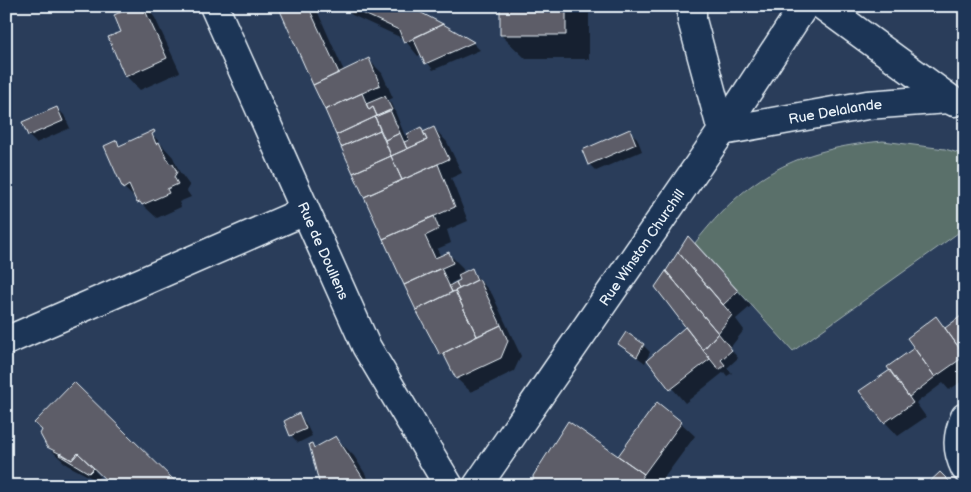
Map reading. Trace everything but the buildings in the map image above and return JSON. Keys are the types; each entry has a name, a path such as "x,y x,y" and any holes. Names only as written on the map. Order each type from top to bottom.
{"street":[{"name":"Rue de Doullens","path":"214,6 366,346 449,486"},
{"path":"692,6 692,20 722,131"},
{"name":"Rue Winston Churchill","path":"477,486 722,131 804,6"},
{"path":"823,6 956,103"},
{"name":"Rue Delalande","path":"722,131 866,105 956,103"},
{"path":"6,341 306,211"},
{"path":"961,426 959,456 965,468"}],"green space":[{"path":"883,141 945,149 965,155 965,228 793,351 695,243 735,199 755,183 777,170 800,159 825,151"}]}
